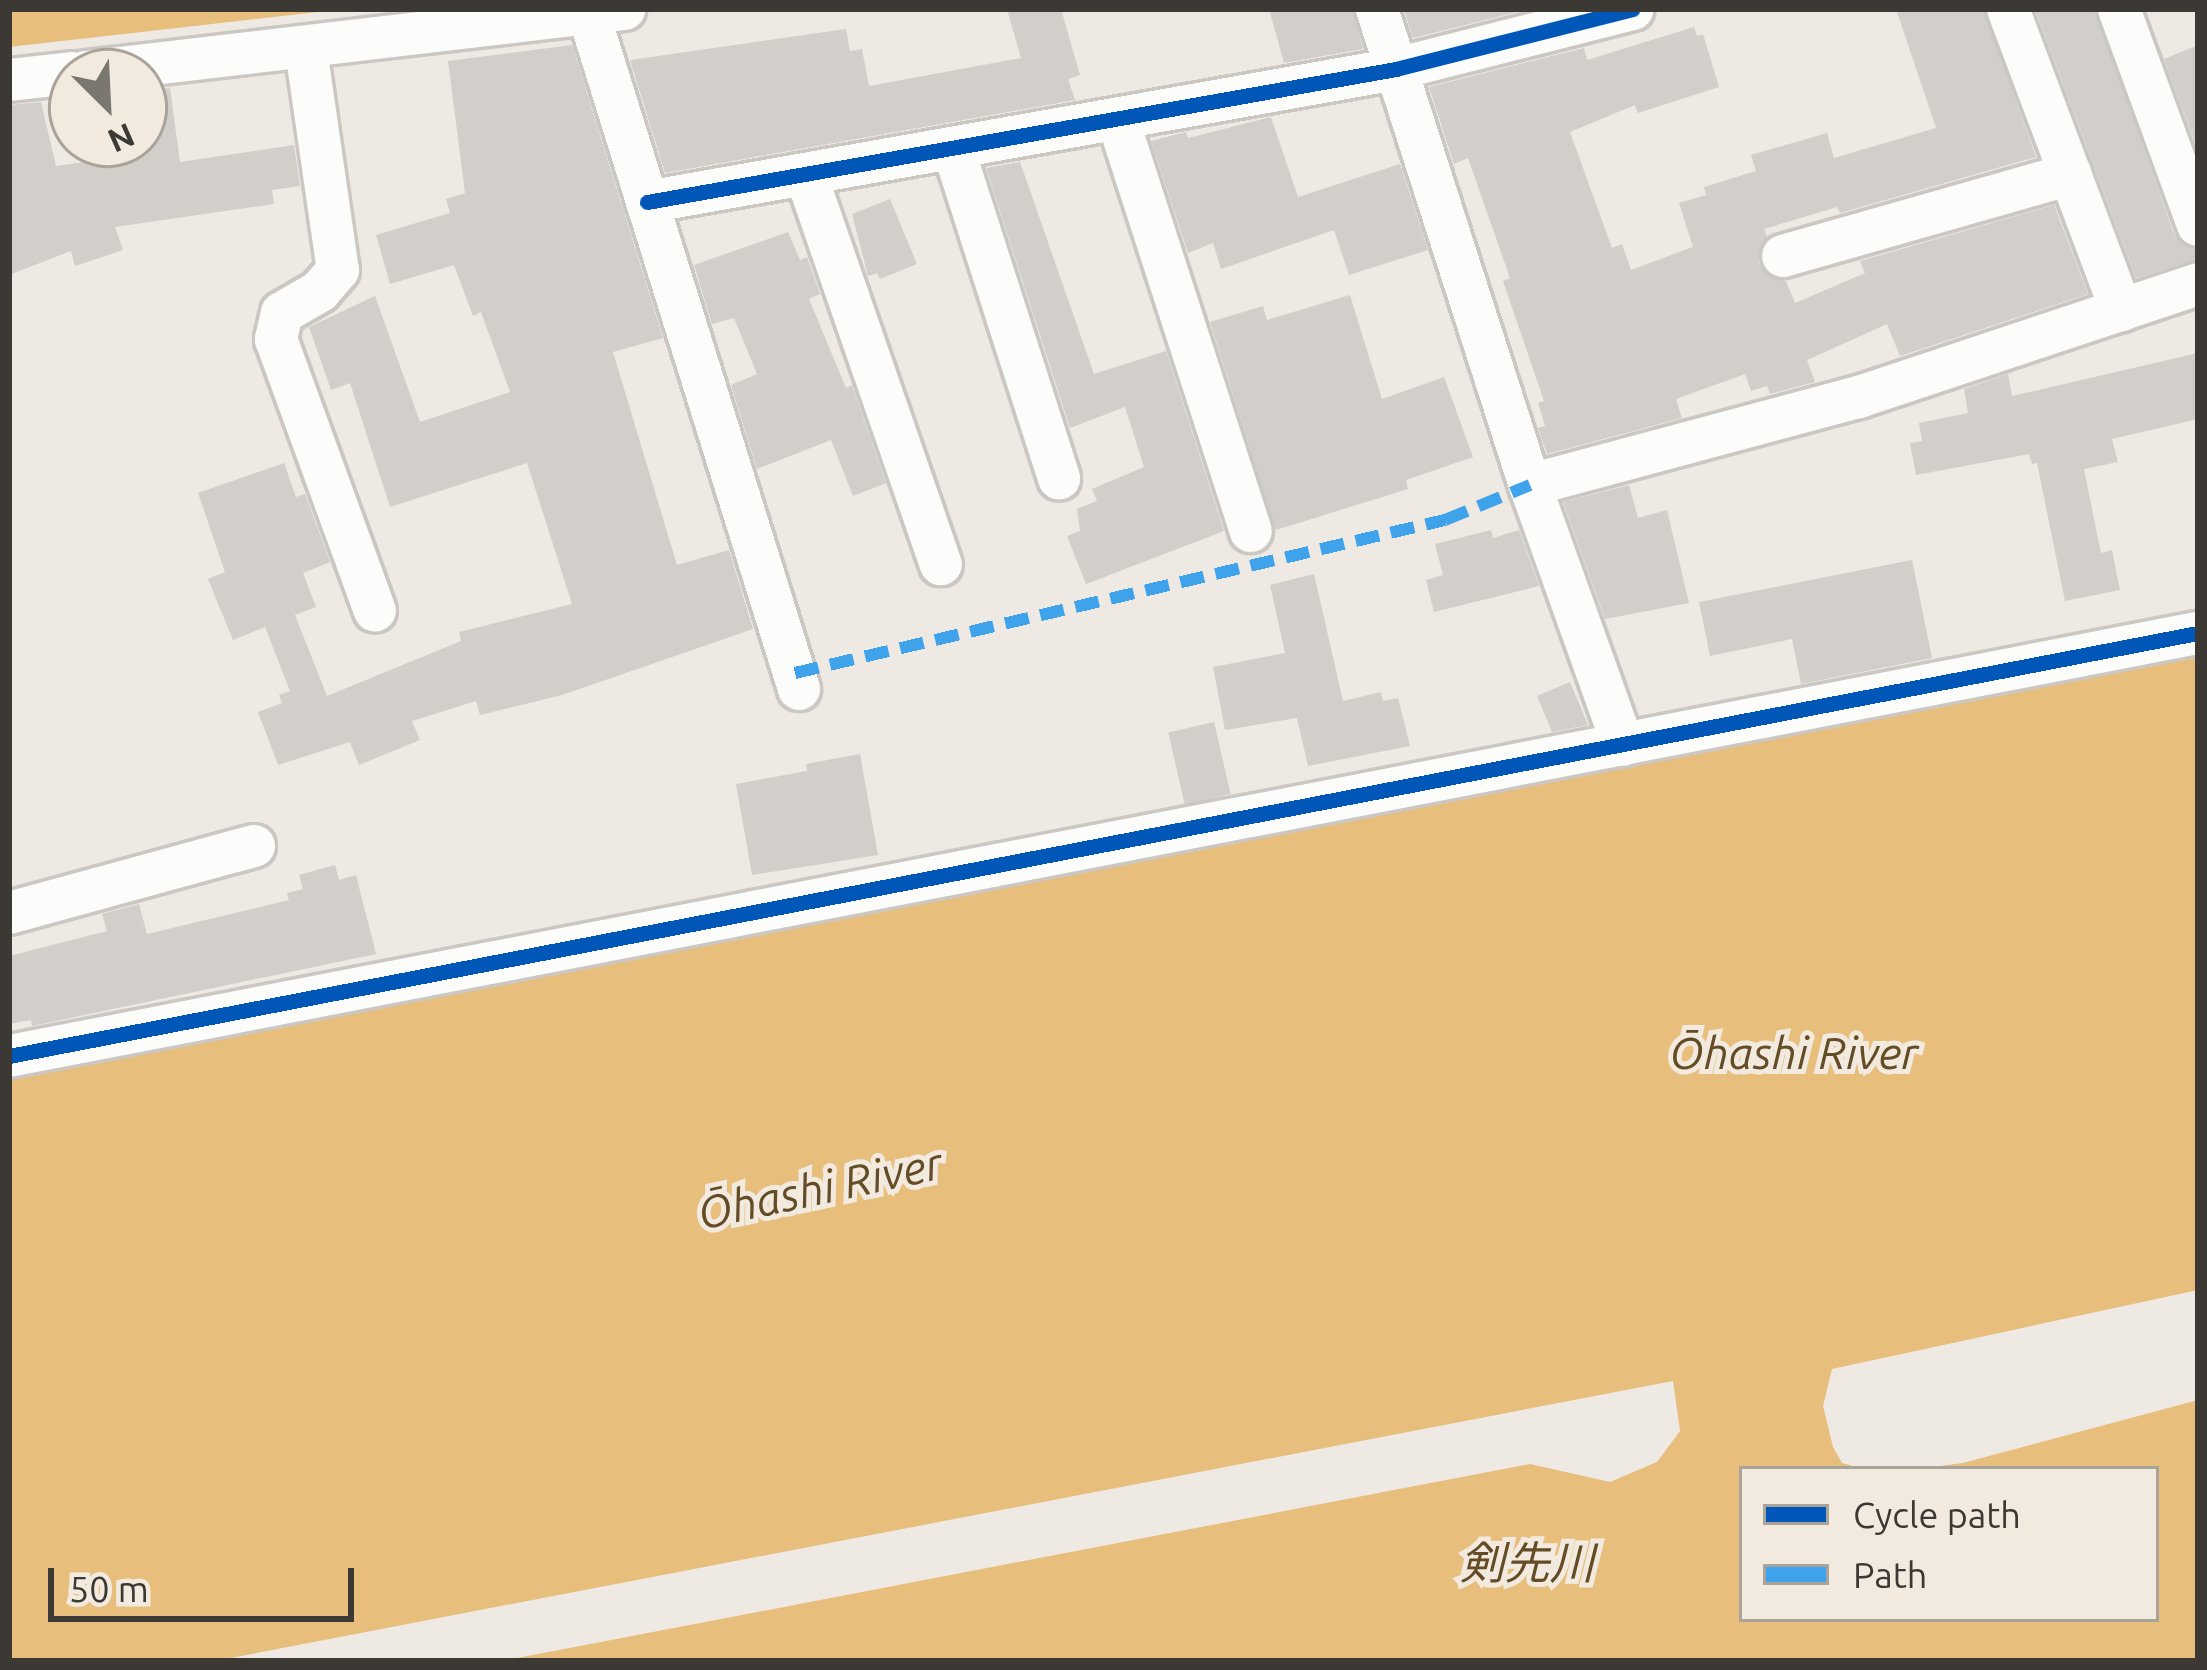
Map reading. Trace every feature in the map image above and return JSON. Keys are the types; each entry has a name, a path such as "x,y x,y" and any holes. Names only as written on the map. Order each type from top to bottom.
{"street":[{"path":"1377,9 1531,485 1623,745"},
{"path":"647,202 1396,69 1633,9"},
{"path":"2008,9 2121,310"},
{"path":"2119,9 2198,225"},
{"path":"168,63 606,12 647,202 800,689"},
{"path":"306,49 338,270 320,291 282,313 276,339 375,611"},
{"path":"9,80 48,76"},
{"path":"1118,120 1251,531"},
{"path":"954,151 1059,479"},
{"path":"1783,256 2071,174"},
{"path":"806,175 941,564"},
{"path":"1531,485 1859,397 2198,284"},
{"path":"9,1056 2198,633"},
{"path":"9,913 254,846"}],"water":[{"path":"9,9 344,9 9,47"},
{"name":"Ōhashi River","path":"2198,646 2198,1290 1832,1369 1823,1406 1833,1447 1842,1463 1852,1466 1739,1466 1739,1622 2159,1622 2159,1466 1940,1466 2198,1400 2198,1661 502,1661 1530,1464 1610,1482 1657,1462 1680,1431 1673,1381 215,1661 9,1661 9,1079 1214,847"}],"building":[{"path":"1007,9 1061,9 1080,75 1068,79 1075,100 665,173 630,60 846,29 850,51 862,49 869,86 1021,58"},
{"path":"1269,9 1352,9 1363,49 1284,63"},
{"path":"1404,9 1529,9 1413,38"},
{"path":"1896,9 1983,9 2036,157 1840,213 1837,207 1764,229 1767,237 1758,262 1765,273 1786,281 1795,303 1865,273 1860,261 2054,205 2088,294 1900,356 1887,324 1807,360 1815,382 1770,394 1767,386 1751,391 1745,374 1676,399 1682,418 1547,454 1538,428 1545,426 1538,403 1544,401 1503,281 1510,278 1468,158 1454,164 1429,87 1584,48 1587,60 1694,27 1697,36 1703,34 1719,87 1638,113 1635,105 1570,132 1612,248 1622,244 1631,270 1693,247 1679,203 1706,195 1704,187 1756,171 1751,155 1827,133 1834,158 1936,128"},
{"path":"2035,9 2094,9 2174,234 2183,245 2198,250 2198,259 2136,278"},
{"path":"572,45 663,338 613,352 677,565 729,550 753,629 562,695 480,715 476,701 412,721 420,740 359,765 350,742 278,765 258,712 282,703 279,695 290,691 265,627 233,640 208,579 225,572 198,493 284,463 296,497 305,494 330,562 303,573 316,607 295,615 327,696 461,641 459,632 572,604 527,463 390,507 350,383 331,390 309,327 375,296 420,422 510,392 481,312 473,316 454,265 390,284 376,235 450,213 446,199 465,193 448,61"},
{"path":"2198,45 2198,151 2164,59"},
{"path":"168,88 180,162 294,145 300,186 272,190 274,204 115,227 123,250 75,266 71,251 9,275 9,105 41,102 48,132 48,168 168,168"},
{"path":"1271,117 1298,197 1400,164 1428,250 1349,275 1334,230 1221,269 1213,243 1188,253 1151,141 1186,132 1188,138"},
{"path":"1020,162 1094,374 1166,351 1224,531 1086,584 1067,536 1080,531 1077,509 1097,501 1092,489 1144,467 1125,407 1070,428 986,168"},
{"path":"890,199 917,264 880,279 877,273 868,276 852,214"},
{"path":"788,232 800,260 807,257 820,294 809,299 846,388 852,385 886,483 853,496 831,440 757,469 731,385 757,374 734,318 712,324 694,265"},
{"path":"1350,295 1382,399 1444,377 1473,457 1406,480 1408,489 1276,530 1210,322 1263,306 1267,320"},
{"path":"2198,353 2198,419 2112,439 2118,462 2084,469 2101,553 2112,550 2120,590 2065,601 2037,463 2032,464 2029,454 1916,475 1910,443 1922,441 1919,423 1968,413 1964,389 2008,374 2012,396"},
{"path":"1629,485 1638,518 1667,510 1689,603 1605,619 1563,502"},
{"path":"1491,530 1493,538 1519,530 1539,586 1434,612 1426,580 1443,575 1435,544"},
{"path":"1912,560 1932,658 1801,684 1792,639 1710,656 1699,602"},
{"path":"1314,574 1343,701 1381,692 1383,701 1398,698 1410,746 1308,766 1297,718 1225,730 1213,667 1285,653 1270,585"},
{"path":"1570,682 1588,725 1552,732 1537,696"},
{"path":"1214,722 1231,794 1185,805 1168,733"},
{"path":"860,754 878,855 752,875 736,784 807,771 806,764"},
{"path":"335,865 339,880 356,875 376,954 32,1026 31,1020 9,1024 9,956 107,931 102,914 139,904 147,934 289,900 287,893 303,889 299,875"}],"marked path":[{"path":"795,673 1445,520 1530,485"}],"cycle path":[{"path":"647,202 1396,69 1633,9"},
{"path":"9,1056 2198,633"}],"water label":[{"name":"剣先川","path":"1527,1563"}]}
